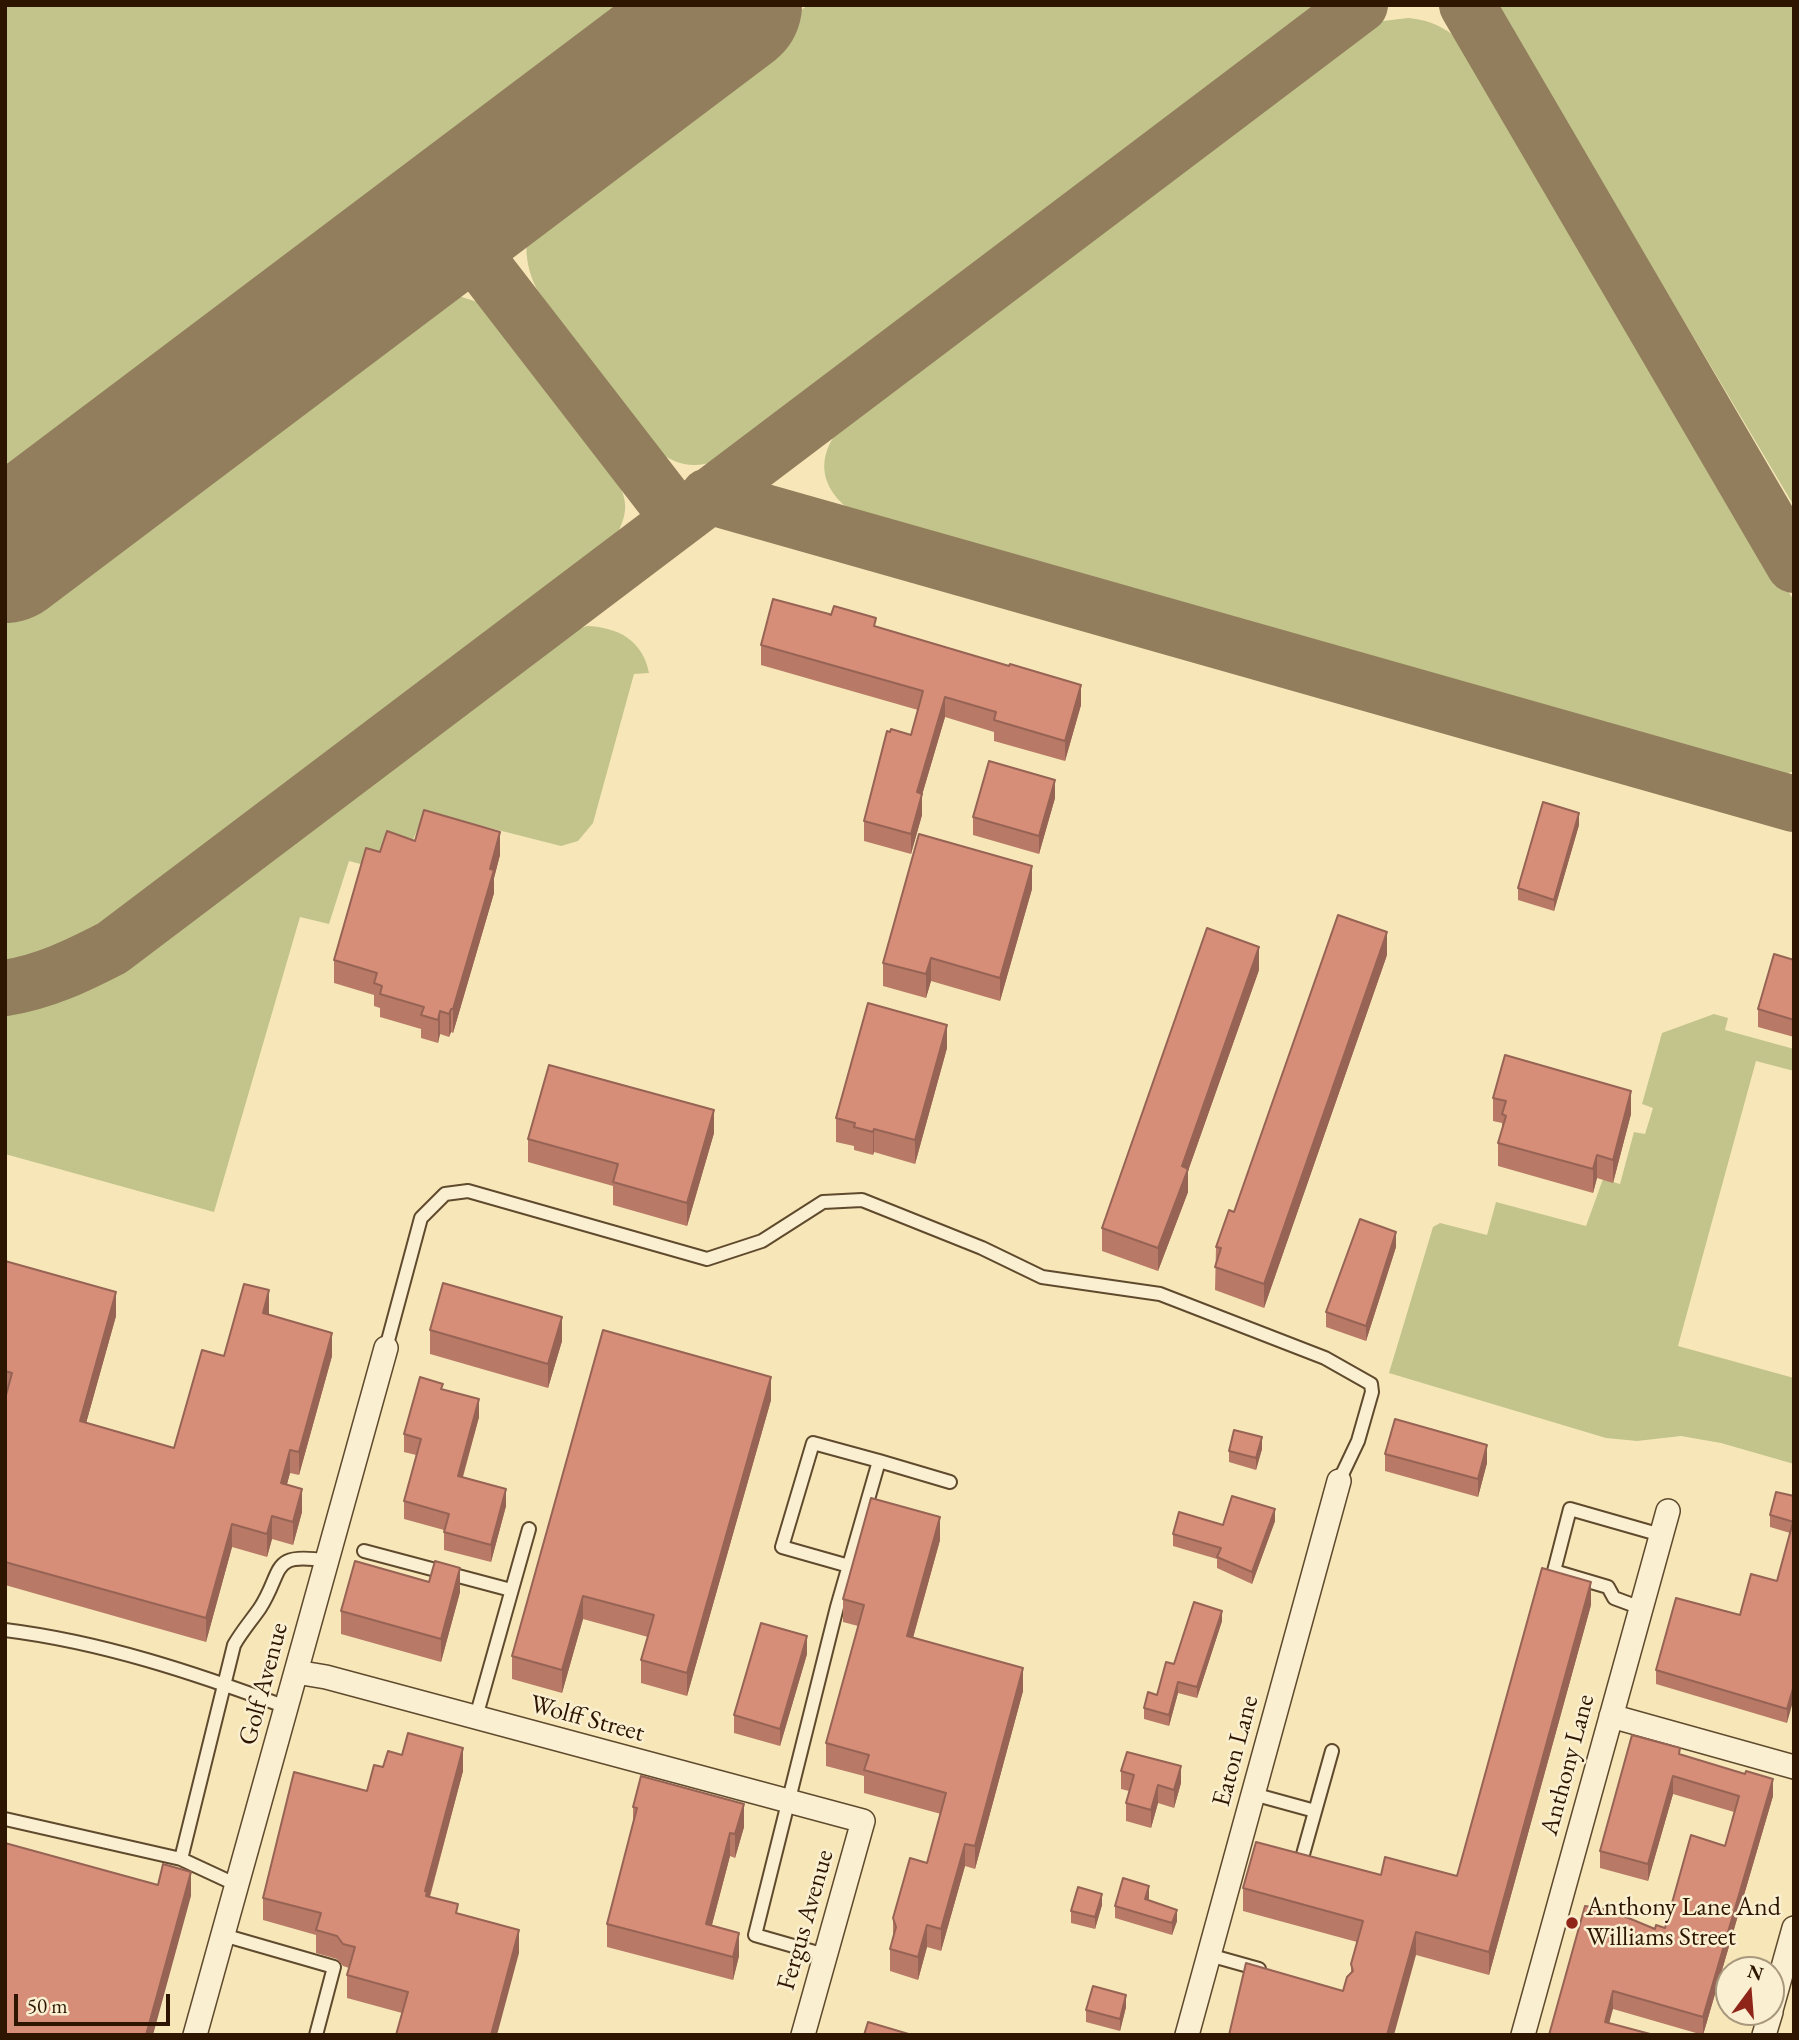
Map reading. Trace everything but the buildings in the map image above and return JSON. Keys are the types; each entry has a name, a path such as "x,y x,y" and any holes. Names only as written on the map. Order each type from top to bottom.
{"street":[{"name":"Golf Avenue","path":"195,2035 386,1348"},
{"name":"Eaton Lane","path":"1187,2035 1339,1481"},
{"name":"Anthony Lane","path":"1523,2035 1668,1511"},
{"name":"Wolff Street","path":"296,1672 326,1677 863,1821"},
{"path":"1611,1716 1794,1767"},
{"name":"Fergus Avenue","path":"803,2035 863,1821"},
{"path":"1785,1960 1794,1928"}],"lane":[{"path":"386,1348 421,1218 445,1194 468,1191 708,1259 762,1241 823,1202 862,1200 982,1248 1042,1278 1160,1294 1325,1358 1371,1384 1372,1392 1358,1441 1339,1481"},
{"path":"849,1566 782,1547 813,1443 950,1482"},
{"path":"825,1955 755,1935 849,1566 879,1461"},
{"path":"1641,1608 1614,1598 1608,1587 1555,1571 1570,1509 1661,1535"},
{"path":"476,1717 529,1529"},
{"path":"364,1551 512,1590"},
{"path":"181,1859 234,1645 244,1626 259,1610 279,1567 286,1561 298,1558 327,1562"},
{"path":"5,1630 54,1636 224,1683 286,1707"},
{"path":"1300,1865 1332,1751"},
{"path":"1253,1794 1315,1811"},
{"path":"5,1819 181,1859 237,1885"},
{"path":"223,1935 334,1968 316,2035"},
{"path":"1209,1955 1270,1972"}],"green space":[{"path":"5,5 650,5 5,492"},
{"path":"808,5 1320,5 718,460 693,465 678,462 656,449 538,291 527,260 529,228 539,208"},
{"path":"1496,5 1794,5 1794,506 1502,15"},
{"path":"1408,18 1441,27 1455,36 1467,49 1794,601 1794,771 1776,778 1762,779 867,520 840,501 831,490 824,465 834,437 845,423 1363,32 1383,21"},
{"path":"452,294 481,303 494,314 614,473 625,504 623,519 616,536 114,917 62,946 5,964 5,612 421,298"},
{"path":"587,626 608,629 635,644 649,673 634,674 593,823 578,841 561,846 431,813 426,831 418,829 405,856 380,869 349,861 329,924 300,917 214,1212 5,1154 5,1013 59,1001 123,970 567,633"},
{"path":"1714,1014 1728,1018 1725,1030 1794,1049 1794,1071 1756,1061 1678,1346 1794,1378 1794,1464 1721,1443 1681,1436 1637,1441 1606,1438 1389,1373 1433,1227 1440,1223 1487,1235 1496,1202 1586,1226 1603,1179 1620,1184 1634,1132 1645,1134 1653,1108 1642,1104 1662,1033"}],"taxiway":[{"path":"5,988 47,977 112,948 1360,5"},
{"path":"1467,5 1794,565"},
{"path":"448,220 679,519"},
{"path":"708,496 1794,804"}],"runway":[{"path":"5,553 732,5"}],"place":[{"name":"Anthony Lane And Williams Street","path":"1572,1923"}]}
